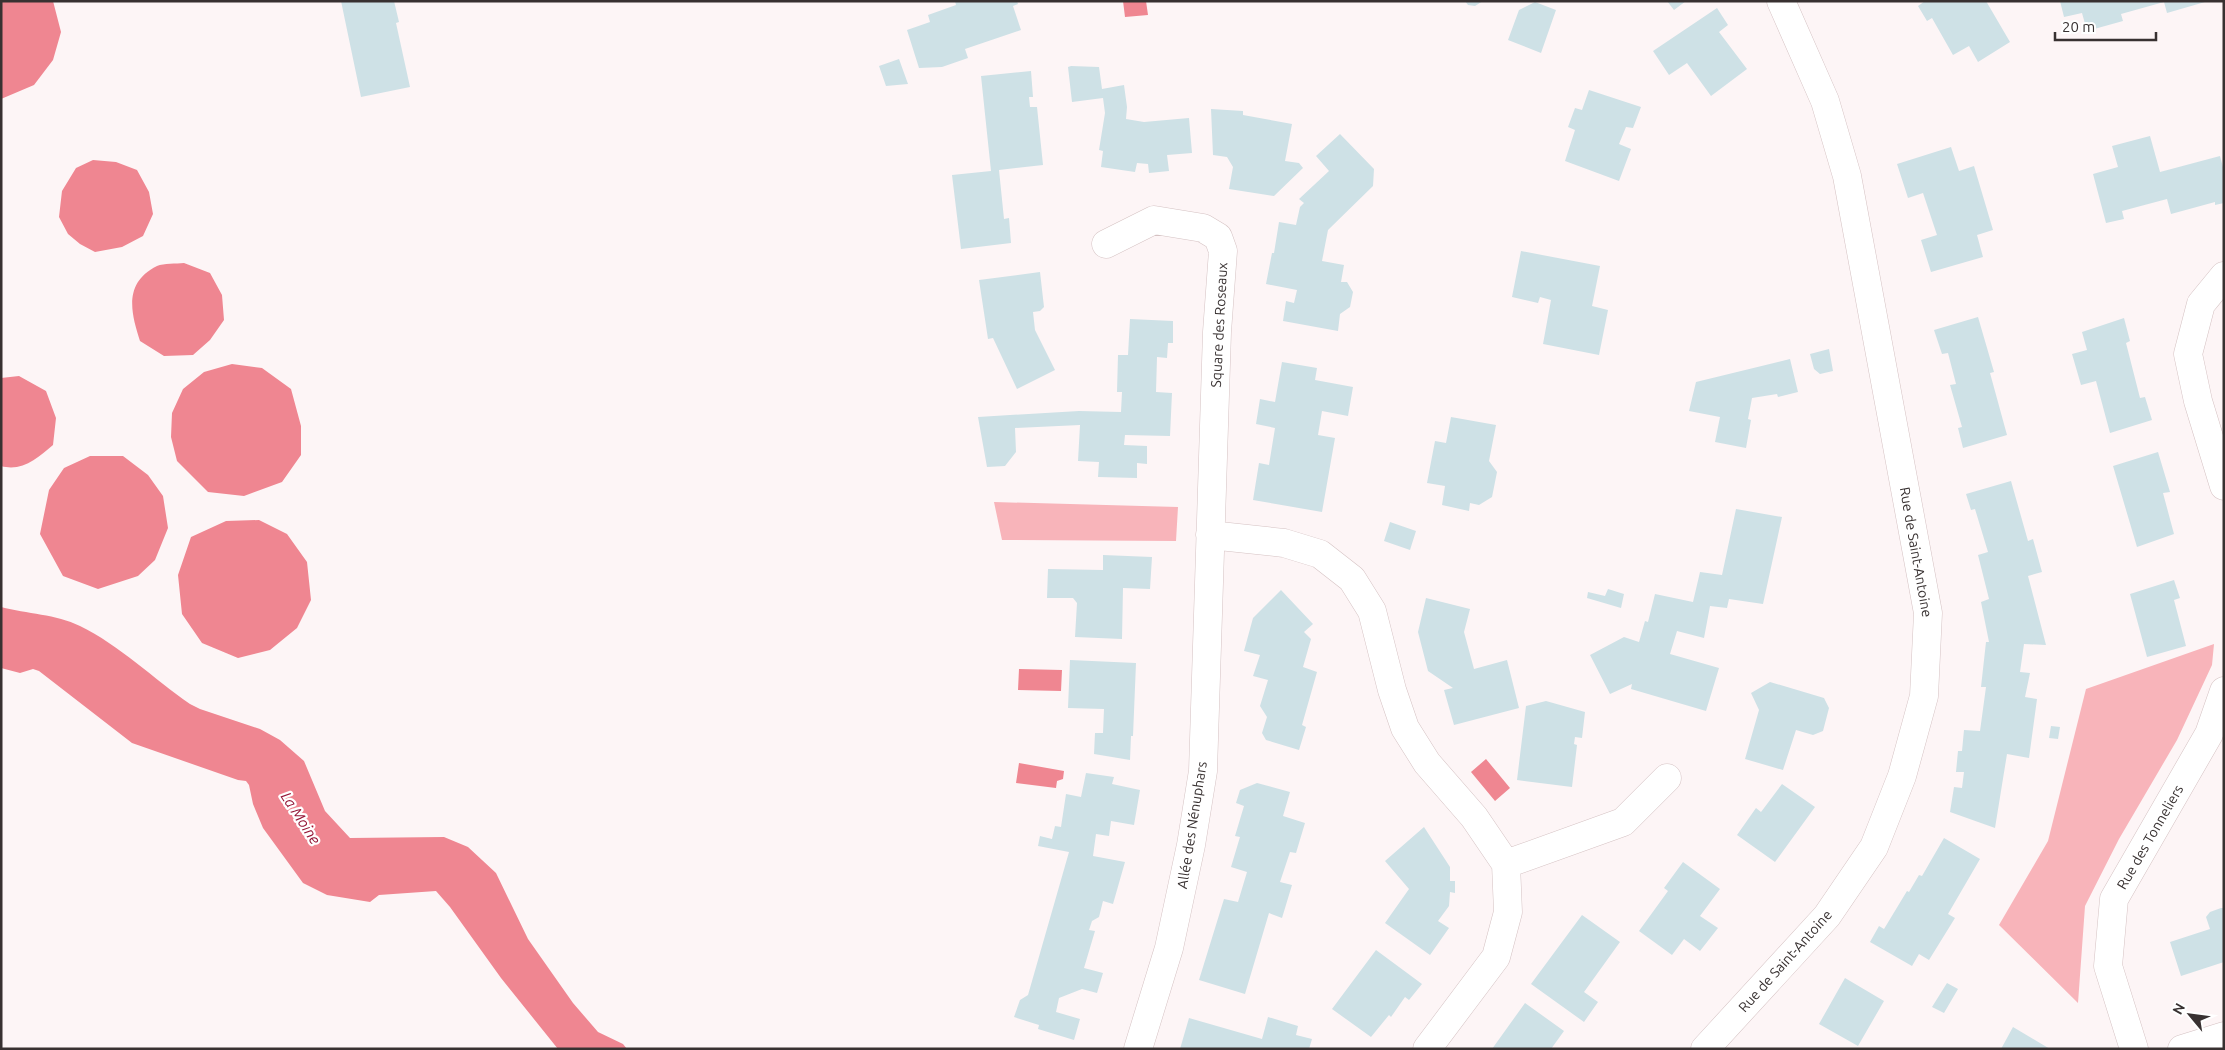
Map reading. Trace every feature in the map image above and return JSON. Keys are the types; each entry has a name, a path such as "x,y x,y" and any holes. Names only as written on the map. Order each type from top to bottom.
{"street":[{"name":"Rue de Saint-Antoine","path":"1705,1049 1827,916 1874,847 1902,776 1924,696 1928,614 1847,176 1825,101 1781,1"},
{"name":"Square des Roseaux","path":"1106,244 1154,220 1203,228 1218,238 1223,251 1217,332 1210,535"},
{"path":"2224,276 2201,304 2188,354 2198,401 2224,486"},
{"path":"1210,535 1284,543 1320,554 1352,579 1372,611 1392,690 1404,728 1427,763 1474,817 1506,864 1508,912 1496,957 1428,1049"},
{"name":"Allée des Nénuphars","path":"1138,1049 1169,948 1191,845 1203,770 1210,535"},
{"name":"Rue des Tonneliers","path":"2134,1049 2108,966 2114,899 2209,734 2224,691"},
{"path":"1506,864 1623,822 1667,778"},
{"path":"2182,1049 2224,1036"}],"shaded area":[{"path":"994,502 1178,507 1176,541 1002,540"},
{"path":"2214,644 2212,665 2177,740 2119,839 2085,906 2078,1003 1999,925 2048,841 2086,689"}],"water":[{"path":"1,1 53,1 61,32 53,60 34,85 1,99"},
{"path":"1123,1 1146,1 1148,15 1125,17"},
{"path":"93,160 116,162 137,170 149,192 153,214 143,236 122,247 95,252 80,244 68,234 59,217 62,191 76,168"},
{"path":"184,263 210,273 222,295 224,320 210,340 193,355 164,356 140,341 134,320 132,299 134,290 146,273 157,266"},
{"path":"232,364 262,368 291,389 301,426 301,455 282,482 244,496 208,492 177,461 171,437 172,413 183,389 204,372"},
{"path":"19,376 46,391 56,418 53,445 29,463 16,467 1,466 1,378"},
{"path":"90,456 123,456 148,475 163,496 168,528 155,560 138,576 98,589 63,576 40,534 49,490 64,468"},
{"path":"259,520 287,534 307,562 311,600 297,628 270,650 238,658 202,643 182,614 178,575 191,537 226,521"},
{"name":"La Moine","path":"1,607 51,617 80,626 122,652 190,704 260,729 280,740 304,761 325,811 350,838 444,837 468,847 496,873 528,939 573,1003 598,1032 623,1044 627,1049 558,1049 501,978 450,907 436,891 379,895 370,902 327,895 303,883 263,828 246,781 238,780 132,743 39,671 33,669 20,673 1,668"},
{"path":"1019,669 1062,670 1061,691 1018,690"},
{"path":"1486,759 1510,788 1495,801 1471,772"},
{"path":"1019,763 1064,771 1063,779 1057,781 1056,788 1016,783"}],"building":[{"path":"341,1 394,1 399,22 396,23 410,87 361,97"},
{"path":"955,1 1017,1 1018,4 1013,6 1021,30 965,49 968,58 942,67 919,68 907,30 930,22 928,15 956,5"},
{"path":"1465,1 1483,1 1475,6 1468,5"},
{"path":"1667,1 1686,1 1674,10"},
{"path":"1925,1 1986,1 2010,42 1978,62 1969,46 1953,55 1932,18 1927,21 1918,6"},
{"path":"2060,1 2205,2 2167,13 2164,2 2121,14 2123,21 2087,31 2082,13 2064,17"},
{"path":"1535,2 1556,10 1541,53 1508,40 1519,10"},
{"path":"1717,8 1728,25 1719,32 1747,69 1711,96 1687,63 1669,75 1653,51"},
{"path":"899,59 908,84 886,86 879,66"},
{"path":"1068,67 1099,67 1102,89 1124,85 1127,107 1126,119 1144,122 1189,118 1192,153 1167,155 1169,171 1149,173 1148,164 1137,163 1135,172 1101,167 1103,151 1099,150 1105,113 1103,98 1072,102"},
{"path":"1031,71 1033,97 1029,97 1030,107 1037,107 1043,165 999,170 1004,219 1009,218 1011,243 961,249 952,175 991,171 981,76"},
{"path":"1589,90 1641,107 1633,128 1626,127 1619,144 1631,149 1619,181 1565,161 1575,130 1568,127 1575,108 1582,110"},
{"path":"1211,109 1243,111 1243,115 1292,124 1285,161 1299,163 1303,168 1274,196 1229,189 1233,167 1227,157 1213,155"},
{"path":"1340,134 1374,169 1373,186 1328,230 1322,261 1344,265 1341,282 1347,282 1353,292 1350,307 1340,314 1338,331 1283,321 1286,301 1294,303 1297,290 1266,284 1279,222 1296,225 1300,207 1304,203 1299,199 1329,171 1316,156"},
{"path":"2150,136 2160,172 2220,156 2224,171 2224,203 2215,205 2215,202 2171,214 2167,199 2122,211 2124,219 2106,223 2093,174 2118,167 2112,146"},
{"path":"1951,147 1959,171 1974,166 1993,230 1977,235 1983,257 1931,272 1921,240 1937,235 1923,193 1908,198 1897,164"},
{"path":"1521,251 1600,266 1592,306 1608,310 1599,355 1543,344 1551,300 1540,297 1538,303 1512,297"},
{"path":"1040,272 1044,307 1040,311 1033,312 1035,330 1055,370 1017,389 993,338 988,339 979,280"},
{"path":"1978,317 1994,372 1990,373 2007,435 1963,448 1958,428 1962,427 1950,385 1956,384 1948,353 1942,354 1934,330"},
{"path":"2124,318 2130,341 2126,343 2140,398 2145,397 2152,420 2110,433 2096,381 2081,385 2072,354 2087,350 2082,332"},
{"path":"1130,319 1173,321 1173,343 1168,343 1167,358 1157,357 1156,392 1172,393 1170,436 1125,435 1124,445 1147,446 1147,464 1137,463 1137,478 1098,477 1099,462 1078,461 1080,425 1015,428 1016,452 1005,466 987,467 978,417 1079,411 1121,412 1122,392 1117,392 1118,355 1128,355"},
{"path":"1829,349 1833,371 1820,374 1814,369 1810,354"},
{"path":"1790,359 1798,392 1778,397 1777,394 1752,398 1748,419 1751,420 1746,448 1715,442 1720,417 1689,411 1696,382"},
{"path":"1282,362 1317,368 1315,380 1353,387 1348,416 1322,411 1318,435 1335,438 1322,512 1253,500 1259,463 1269,465 1275,428 1256,424 1260,399 1275,402"},
{"path":"1451,417 1496,425 1489,461 1497,472 1492,497 1479,505 1470,503 1469,511 1442,505 1445,486 1427,483 1435,441 1446,443"},
{"path":"2158,452 2170,492 2163,493 2174,534 2137,547 2113,466"},
{"path":"2011,481 2028,541 2033,539 2042,572 2028,576 2046,645 2024,644 2020,672 2030,673 2025,697 2037,699 2029,758 2007,754 1995,828 1950,812 1954,787 1962,788 1964,772 1956,772 1958,751 1962,751 1964,730 1980,731 1986,687 1981,687 1986,642 1989,642 1981,602 1989,599 1978,555 1988,552 1975,509 1971,510 1966,494"},
{"path":"1736,509 1782,517 1763,604 1729,599 1727,608 1710,606 1704,638 1677,631 1670,654 1719,668 1706,711 1631,689 1632,684 1610,694 1590,655 1624,637 1639,642 1645,621 1648,622 1655,594 1693,602 1700,572 1722,575"},
{"path":"1390,522 1416,531 1410,550 1384,541"},
{"path":"1103,555 1152,557 1150,589 1123,588 1122,639 1075,637 1077,603 1073,598 1047,598 1048,569 1103,570"},
{"path":"2174,580 2180,598 2174,600 2186,646 2147,657 2130,594"},
{"path":"1608,589 1624,594 1621,608 1587,598 1588,592 1605,596"},
{"path":"1281,590 1313,624 1304,632 1311,639 1303,667 1317,672 1302,725 1306,727 1299,750 1266,740 1262,733 1267,717 1260,706 1268,680 1253,676 1260,655 1244,651 1253,618"},
{"path":"1426,598 1470,609 1464,632 1474,669 1507,660 1519,708 1454,725 1444,690 1453,688 1428,671 1418,632"},
{"path":"1070,660 1136,663 1133,736 1131,736 1130,760 1094,754 1095,733 1103,733 1104,709 1068,708"},
{"path":"1770,682 1824,698 1829,708 1823,731 1813,735 1796,730 1783,770 1745,759 1759,710 1751,693"},
{"path":"1546,701 1585,712 1582,738 1575,737 1574,744 1577,745 1572,787 1517,780 1526,706"},
{"path":"2051,726 2060,727 2058,739 2049,738"},
{"path":"1086,773 1114,777 1112,784 1140,790 1134,825 1111,821 1109,836 1096,834 1093,856 1125,862 1113,904 1103,901 1099,917 1092,921 1089,930 1095,931 1084,968 1103,973 1097,993 1082,989 1059,998 1056,1012 1080,1019 1074,1040 1038,1029 1039,1025 1014,1017 1020,1000 1028,995 1069,852 1038,846 1040,836 1052,839 1055,826 1061,827 1066,794 1081,797"},
{"path":"1257,783 1290,792 1283,816 1305,823 1296,853 1290,852 1280,882 1292,885 1282,918 1269,913 1245,994 1199,980 1224,899 1238,902 1247,872 1231,867 1240,837 1235,836 1244,806 1236,803 1240,790"},
{"path":"1782,784 1815,807 1775,862 1737,835 1756,808 1761,812"},
{"path":"1424,827 1450,867 1450,881 1455,881 1455,893 1450,892 1449,906 1438,921 1449,928 1430,955 1385,923 1409,889 1385,861"},
{"path":"1944,838 1980,859 1948,914 1955,918 1929,960 1919,954 1912,966 1870,942 1879,926 1884,929 1919,875 1922,876"},
{"path":"1683,862 1720,889 1700,916 1718,928 1700,951 1684,939 1672,955 1639,931 1668,891 1664,888"},
{"path":"2224,908 2224,962 2181,976 2170,942 2210,929 2206,917 2210,912"},
{"path":"1582,915 1620,942 1584,992 1598,1002 1584,1022 1531,984"},
{"path":"1376,950 1422,984 1409,1000 1405,997 1391,1017 1389,1015 1371,1037 1332,1009"},
{"path":"1845,978 1884,1001 1858,1046 1819,1024"},
{"path":"1947,983 1958,989 1944,1013 1932,1007"},
{"path":"1525,1003 1564,1031 1551,1049 1492,1049"},
{"path":"1268,1017 1298,1026 1296,1035 1312,1039 1309,1049 1180,1049 1189,1018 1262,1039"},
{"path":"2013,1027 2050,1049 2001,1049"}]}
